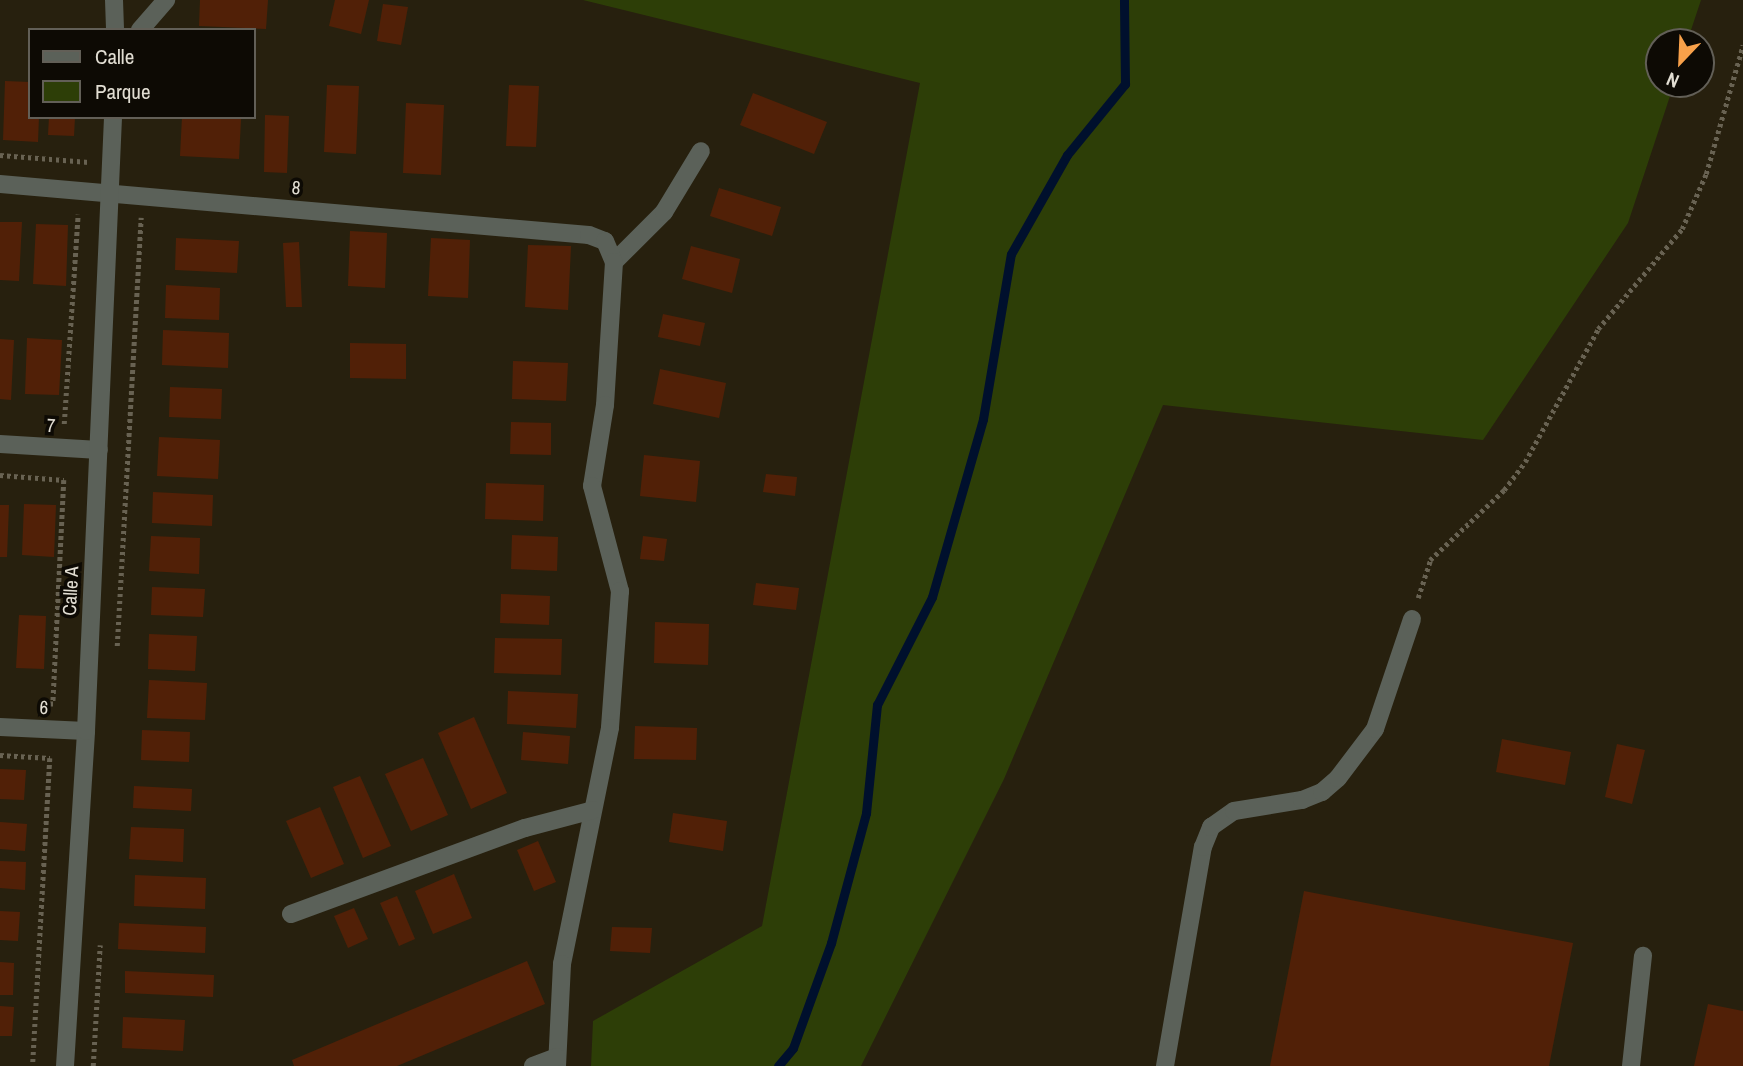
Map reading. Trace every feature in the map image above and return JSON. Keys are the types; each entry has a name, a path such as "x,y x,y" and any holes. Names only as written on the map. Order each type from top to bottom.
{"street":[{"path":"114,0 115,28"},
{"path":"144,24 152,0"},
{"path":"144,24 166,0"},
{"name":"Calle A","path":"65,1066 86,731 113,119"},
{"path":"533,1066 556,1061 562,964 610,728 620,591 592,486 604,405 614,262 664,212 701,151"},
{"name":"8","path":"0,184 589,235 605,241 614,262"},
{"name":"7","path":"0,444 99,450"},
{"path":"1165,1066 1203,847 1211,827 1234,811 1302,800 1322,792 1338,778 1375,729 1412,619"},
{"name":"6","path":"0,727 86,731"},
{"path":"291,914 525,828 593,810"},
{"path":"1631,1066 1643,956"}],"path":[{"path":"1412,619 1430,560 1504,490 1525,463 1598,329 1682,229 1706,174 1743,45"},
{"path":"0,155 111,163"},
{"path":"117,651 143,195"},
{"path":"51,424 64,424 76,253 78,214 65,213"},
{"path":"0,475 64,480 53,704 40,704"},
{"path":"0,755 50,758 33,1066"},
{"path":"93,1066 100,942"}],"green space":[{"path":"583,0 1701,0 1692,28 1645,28 1645,98 1669,98 1628,223 1483,440 1163,405 1004,779 861,1066 591,1066 593,1021 762,926 920,83"}],"building":[{"path":"200,0 268,0 266,29 199,26"},
{"path":"335,0 369,0 361,34 329,26"},
{"path":"383,4 408,7 401,45 377,41"},
{"path":"5,81 28,82 28,119 39,119 38,142 3,140"},
{"path":"327,85 359,86 356,154 324,152"},
{"path":"509,85 539,86 536,147 506,146"},
{"path":"753,93 827,122 814,154 740,125"},
{"path":"406,103 444,105 441,175 403,173"},
{"path":"265,115 289,116 287,173 264,172"},
{"path":"49,119 75,119 74,136 48,135"},
{"path":"182,119 241,119 239,159 180,156"},
{"path":"719,188 781,207 772,236 710,216"},
{"path":"0,222 22,222 19,281 0,280"},
{"path":"36,224 68,225 66,286 33,284"},
{"path":"350,231 387,233 385,288 348,286"},
{"path":"176,238 239,241 237,273 175,270"},
{"path":"431,238 470,240 468,298 428,296"},
{"path":"299,242 302,307 286,307 283,243"},
{"path":"528,245 571,246 568,310 525,307"},
{"path":"691,246 740,259 732,293 682,279"},
{"path":"166,285 220,288 219,320 165,318"},
{"path":"663,314 705,323 700,346 658,337"},
{"path":"163,330 229,333 228,368 162,365"},
{"path":"27,338 62,340 59,395 25,394"},
{"path":"0,339 14,340 11,400 0,399"},
{"path":"350,343 406,344 406,379 350,378"},
{"path":"513,361 568,363 566,401 512,399"},
{"path":"660,369 726,383 719,418 653,404"},
{"path":"170,387 222,389 221,419 169,417"},
{"path":"511,422 551,423 551,455 510,454"},
{"path":"159,437 220,440 218,479 157,476"},
{"path":"644,455 700,461 696,502 640,496"},
{"path":"766,474 797,477 795,496 763,492"},
{"path":"486,483 544,485 543,521 485,519"},
{"path":"153,492 213,495 212,526 152,523"},
{"path":"24,504 56,505 54,557 22,555"},
{"path":"0,505 9,505 7,557 0,557"},
{"path":"512,535 558,537 557,571 511,569"},
{"path":"151,536 200,538 199,574 149,571"},
{"path":"643,536 667,539 664,561 640,559"},
{"path":"756,583 799,588 796,610 753,605"},
{"path":"152,587 205,589 203,617 151,615"},
{"path":"501,594 550,596 549,625 500,623"},
{"path":"19,615 46,616 44,669 16,668"},
{"path":"655,622 709,624 708,665 654,663"},
{"path":"149,634 197,636 195,671 148,669"},
{"path":"495,638 562,639 561,675 494,673"},
{"path":"149,680 207,683 205,720 147,718"},
{"path":"508,691 578,694 576,728 507,724"},
{"path":"474,717 507,793 471,809 438,733"},
{"path":"635,726 697,728 696,760 634,759"},
{"path":"142,730 190,732 189,762 141,760"},
{"path":"523,732 570,736 568,764 521,760"},
{"path":"1502,739 1571,752 1565,785 1496,772"},
{"path":"1617,744 1645,750 1632,804 1605,797"},
{"path":"423,758 448,815 411,831 385,774"},
{"path":"0,769 26,770 24,800 0,799"},
{"path":"360,776 391,846 363,858 333,787"},
{"path":"134,786 192,789 191,811 133,808"},
{"path":"320,807 344,864 311,878 286,821"},
{"path":"673,813 727,821 723,851 669,842"},
{"path":"0,822 27,824 25,851 0,849"},
{"path":"131,827 184,829 183,862 129,859"},
{"path":"538,841 556,882 534,891 517,850"},
{"path":"0,861 26,862 25,890 0,888"},
{"path":"454,874 472,918 433,934 415,891"},
{"path":"135,875 206,878 205,909 134,906"},
{"path":"1304,891 1573,943 1549,1066 1270,1066"},
{"path":"397,896 415,939 399,946 380,903"},
{"path":"354,908 368,939 348,948 334,916"},
{"path":"0,911 20,912 18,941 0,940"},
{"path":"119,923 206,927 205,953 118,949"},
{"path":"612,927 652,928 650,953 610,951"},
{"path":"527,961 545,1004 397,1066 294,1066 292,1060"},
{"path":"0,962 14,963 13,995 0,995"},
{"path":"125,971 214,975 213,997 125,993"},
{"path":"1708,1004 1743,1011 1743,1066 1694,1066"},
{"path":"0,1006 14,1007 12,1036 0,1036"},
{"path":"123,1017 185,1020 183,1051 122,1048"}],"waterway":[{"path":"778,1066 793,1048 831,943 866,813 877,705 932,597 983,419 1011,254 1067,155 1125,84 1124,0"}]}
